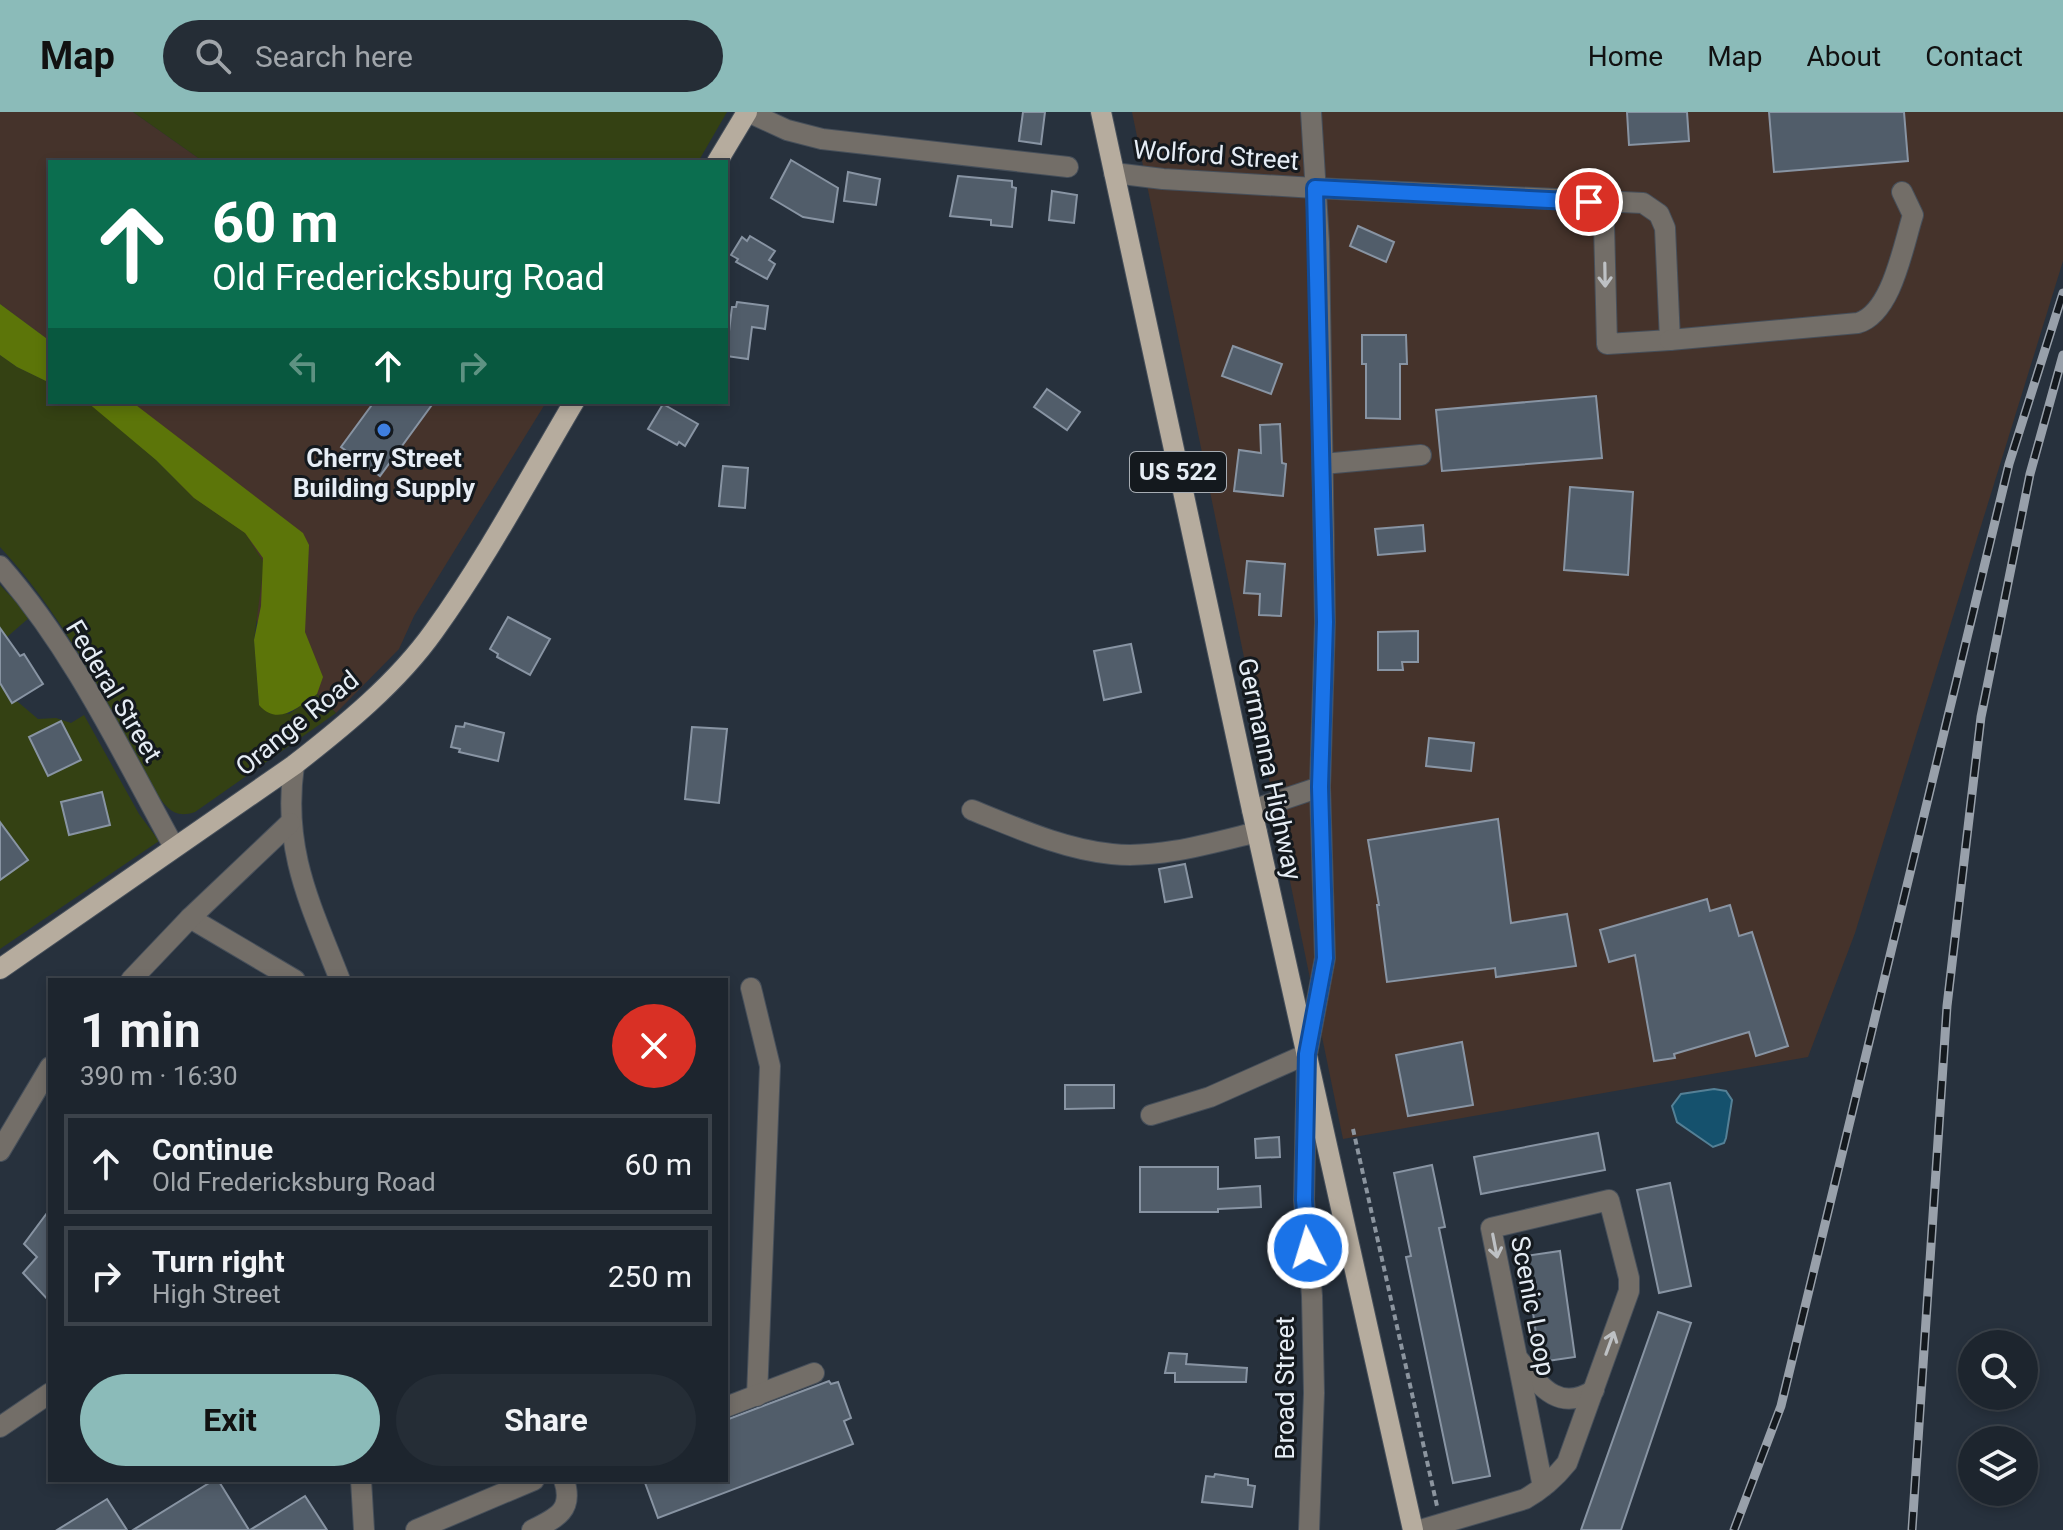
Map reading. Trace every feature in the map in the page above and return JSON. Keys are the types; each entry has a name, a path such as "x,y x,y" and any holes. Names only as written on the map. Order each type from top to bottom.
{"main road":[{"path":"718,160 747,112"},
{"name":"Germanna Highway","path":"1101,112 1252,810 1413,1530"},
{"name":"Orange Road","path":"0,969 294,765 336,732 382,688 433,632 573,404"}],"street":[{"path":"747,112 787,130 822,139 1068,167"},
{"name":"Broad Street","path":"1309,1530 1314,1393 1312,1296 1304,1200 1307,1054 1325,958 1320,787 1325,622 1323,464 1311,112"},
{"name":"Wolford Street","path":"1114,173 1315,188 1589,202 1616,199 1637,201 1659,214 1665,228 1670,340"},
{"path":"1589,202 1604,224 1607,344 1858,323 1872,318 1884,304 1913,215 1902,192"},
{"path":"1323,464 1421,455"},
{"name":"Federal Street","path":"0,566 55,638 85,686 174,847"},
{"path":"294,765 290,823 299,874 339,978"},
{"path":"1252,810 1320,787"},
{"path":"972,810 1057,843 1113,855 1181,850 1257,832"},
{"path":"133,978 190,918 290,823"},
{"path":"190,918 292,978"},
{"path":"751,988 770,1066 757,1396"},
{"path":"1151,1115 1210,1097 1307,1054"},
{"path":"0,1151 48,1070"},
{"name":"Scenic Loop","path":"1420,1530 1517,1503 1543,1487 1567,1463 1630,1285 1609,1200 1491,1228 1543,1487"},
{"path":"1517,1358 1548,1392 1573,1399 1594,1390"},
{"path":"728,1406 814,1373"},
{"path":"0,1427 48,1394"},
{"path":"361,1482 364,1530"},
{"path":"416,1530 529,1482"},
{"path":"532,1530 549,1522 566,1505 569,1495 565,1482"}],"path":[{"path":"1353,1129 1436,1503"}],"shaded area":[{"path":"0,112 133,112 201,160 48,160 48,340 0,304"},
{"path":"1132,112 2063,112 2063,261 1855,933 1808,1057 1343,1139"},
{"path":"133,404 545,404 414,616 399,649 336,713 271,646"}],"green space":[{"path":"133,112 727,112 699,160 201,160"},
{"path":"0,304 48,340 48,382 17,367 0,355"},
{"path":"0,355 48,382 48,404 90,404 156,460 194,498 245,533 264,563 254,640 259,705 289,714 317,694 336,713 195,812 176,813 155,792 66,633 24,574 0,547"},
{"path":"89,404 135,404 303,533 309,545 305,632 323,677 317,694 288,713 273,714 259,705 254,640 261,606 263,558 245,533 194,498 156,460"},
{"path":"0,585 30,617 7,637 0,628"},
{"path":"0,683 10,700 18,702 38,719 56,718 71,723 84,715 139,814 159,841 0,949"}],"water":[{"path":"1714,1089 1726,1091 1732,1100 1724,1143 1713,1147 1677,1122 1672,1106 1681,1094"}],"building":[{"path":"1023,112 1045,112 1041,144 1019,141"},
{"path":"1627,112 1687,112 1689,141 1629,145"},
{"path":"1769,112 1904,112 1908,161 1774,172"},
{"path":"791,160 838,188 833,222 803,217 771,198"},
{"path":"848,172 880,179 876,205 844,201"},
{"path":"958,176 1012,181 1012,187 1016,188 1012,227 991,225 991,220 950,216"},
{"path":"1052,191 1077,195 1074,223 1049,220"},
{"path":"1358,226 1394,242 1386,262 1350,246"},
{"path":"750,236 775,251 769,260 775,264 767,279 736,262 738,259 731,255 742,237 747,241"},
{"path":"737,302 768,306 765,329 752,327 748,359 728,356 732,307 736,307"},
{"path":"1362,335 1406,335 1407,364 1400,364 1400,419 1366,418 1366,364 1362,364"},
{"path":"1233,346 1282,364 1271,394 1222,376"},
{"path":"1047,389 1080,412 1067,430 1034,407"},
{"path":"1596,396 1602,458 1442,471 1436,410"},
{"name":"Cherry Street Building Supply","path":"373,404 433,404 380,476 341,447"},
{"path":"663,404 698,424 685,446 679,442 677,445 648,429"},
{"path":"1280,424 1282,463 1286,464 1283,496 1234,491 1239,450 1261,453 1260,425"},
{"path":"723,466 748,468 745,508 719,506"},
{"path":"1570,487 1633,492 1628,575 1564,570"},
{"path":"1423,525 1425,551 1378,555 1375,529"},
{"path":"1247,561 1285,564 1281,616 1259,615 1260,594 1244,593"},
{"path":"508,617 550,639 530,675 497,657 498,654 490,649"},
{"path":"0,628 20,656 24,654 43,684 12,703 0,683"},
{"path":"1418,631 1418,662 1402,662 1403,670 1378,670 1378,632"},
{"path":"1131,644 1141,692 1104,700 1094,651"},
{"path":"61,721 81,760 48,776 29,737"},
{"path":"465,723 504,733 498,761 459,752 460,749 451,747 456,726 464,727"},
{"path":"692,727 727,729 719,803 685,799"},
{"path":"1429,738 1474,743 1471,771 1426,766"},
{"path":"102,792 110,825 69,835 61,802"},
{"path":"1498,819 1511,923 1567,914 1576,966 1496,977 1495,968 1387,982 1368,840"},
{"path":"0,822 28,860 0,880"},
{"path":"1185,864 1192,897 1165,902 1159,869"},
{"path":"1707,899 1710,911 1730,905 1739,936 1752,932 1788,1046 1756,1056 1749,1032 1674,1054 1675,1058 1654,1061 1635,955 1609,962 1600,930"},
{"path":"1462,1042 1473,1105 1408,1116 1396,1055"},
{"path":"1065,1085 1114,1085 1114,1108 1065,1109"},
{"path":"1598,1133 1605,1170 1481,1194 1474,1157"},
{"path":"1279,1137 1280,1157 1256,1158 1255,1139"},
{"path":"1432,1165 1445,1227 1439,1228 1490,1476 1453,1483 1406,1257 1411,1256 1394,1173"},
{"path":"1140,1167 1218,1167 1218,1189 1260,1186 1261,1207 1218,1209 1218,1212 1140,1212"},
{"path":"1670,1183 1691,1286 1659,1293 1637,1190"},
{"path":"48,1212 48,1300 23,1273 37,1257 24,1244"},
{"path":"1560,1251 1575,1357 1540,1362 1525,1256"},
{"path":"1658,1312 1691,1323 1621,1530 1581,1530"},
{"path":"1169,1353 1187,1354 1186,1364 1247,1368 1246,1382 1175,1382 1175,1373 1165,1373"},
{"path":"829,1381 831,1384 838,1382 851,1418 844,1421 853,1444 658,1518 645,1482 728,1482 728,1419"},
{"path":"1215,1474 1248,1479 1248,1485 1255,1486 1252,1507 1202,1502 1206,1476 1214,1477"},
{"path":"211,1482 219,1482 249,1530 133,1530"},
{"path":"305,1496 327,1530 250,1530"},
{"path":"107,1499 127,1530 57,1530"}],"railway":[{"path":"1734,1530 1781,1406 2009,464 2063,293"},
{"path":"1912,1530 1947,1006 1981,717 2030,474 2063,355"}],"place":[{"name":"Cherry Street Building Supply","path":"384,430"}],"route":[{"path":"1308,1248 1304,1200 1307,1054 1325,958 1320,787 1325,622 1319,242 1315,188 1589,202"}]}
